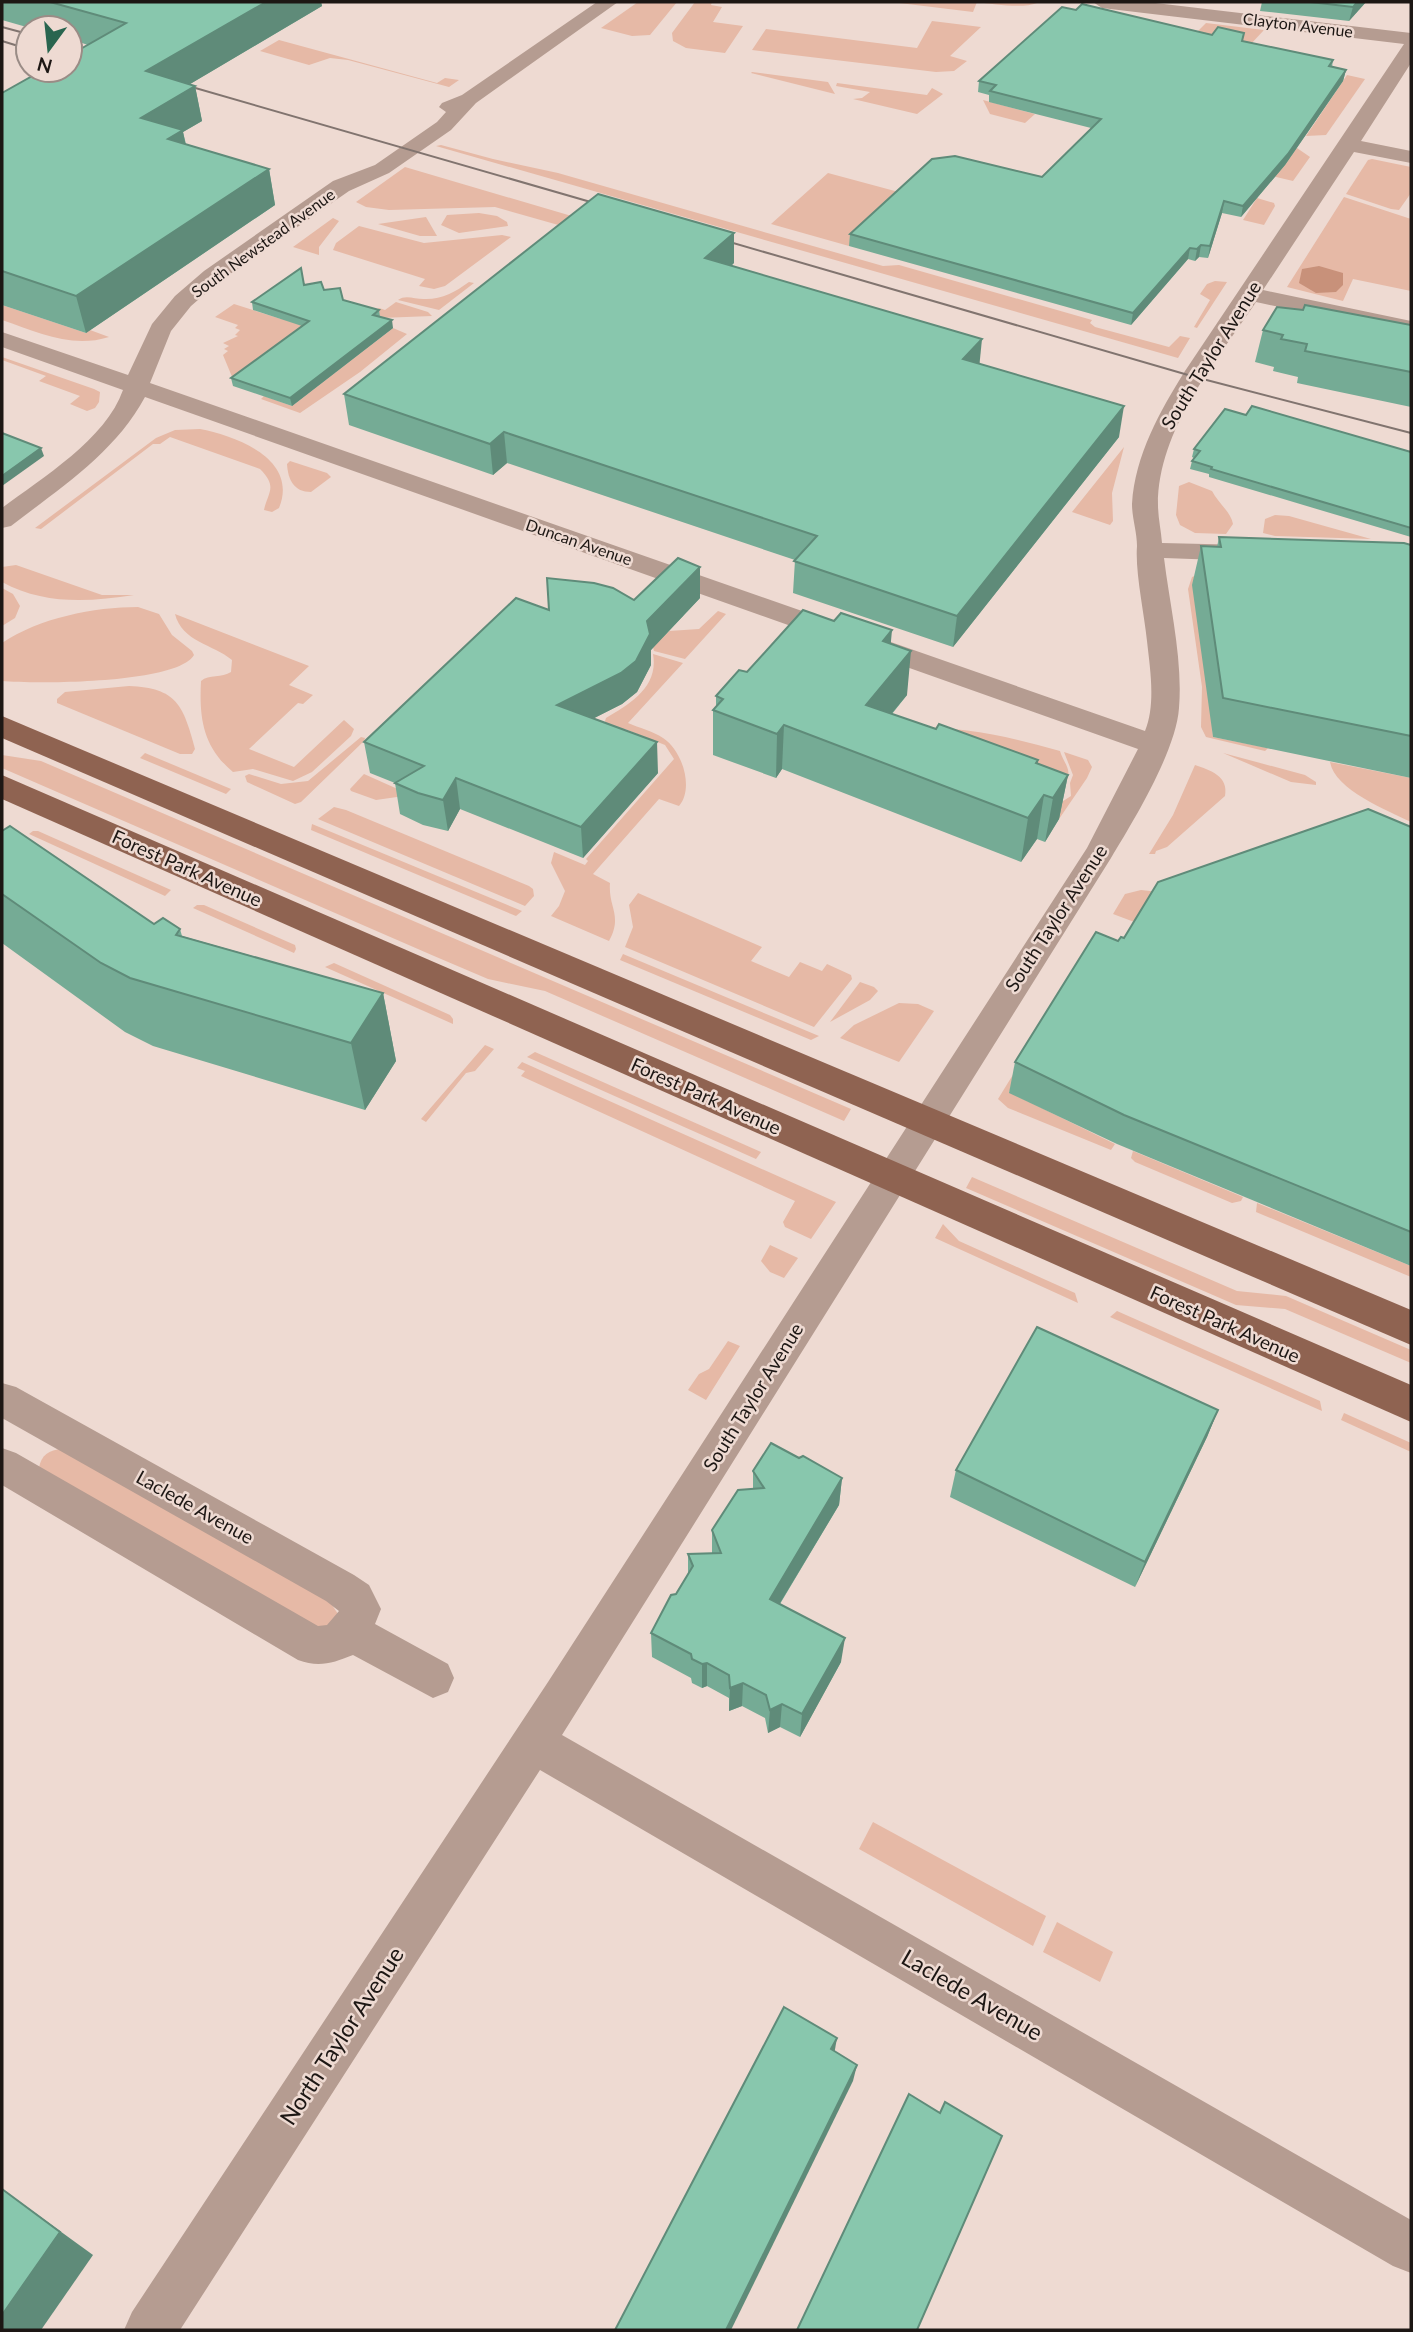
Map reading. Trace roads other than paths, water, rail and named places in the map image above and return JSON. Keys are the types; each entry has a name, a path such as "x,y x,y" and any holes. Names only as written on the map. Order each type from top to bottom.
{"main road":[{"path":"2,726 1411,1328"},
{"name":"Forest Park Avenue","path":"2,786 1411,1404"}],"street":[{"name":"South Newstead Avenue","path":"2,520 58,479 99,444 126,411 156,335 183,301 212,276 341,187 388,164 444,126 469,99 609,2"},
{"name":"Clayton Avenue","path":"1102,2 1411,39"},
{"name":"South Taylor Avenue","path":"533,1742 1100,851 1134,792 1162,726 1166,685 1149,550 1146,484 1155,447 1190,385 1411,48"},
{"path":"1347,144 1411,157"},
{"path":"1249,294 1411,328"},
{"name":"Duncan Avenue","path":"2,339 1156,745"},
{"path":"1149,550 1268,553"},
{"name":"Laclede Avenue","path":"2,1399 340,1588 354,1598 360,1609 351,1632"},
{"path":"2,1465 313,1646 328,1647 342,1641 351,1632 433,1678"},
{"name":"Laclede Avenue","path":"533,1742 1411,2248"},
{"name":"North Taylor Avenue","path":"150,2330 533,1742"}],"tram line":[{"path":"2,27 14,30"},
{"path":"2,41 14,45"},
{"path":"84,50 98,54"},
{"path":"178,83 608,207"},
{"path":"716,238 1195,377 1411,433"}]}
